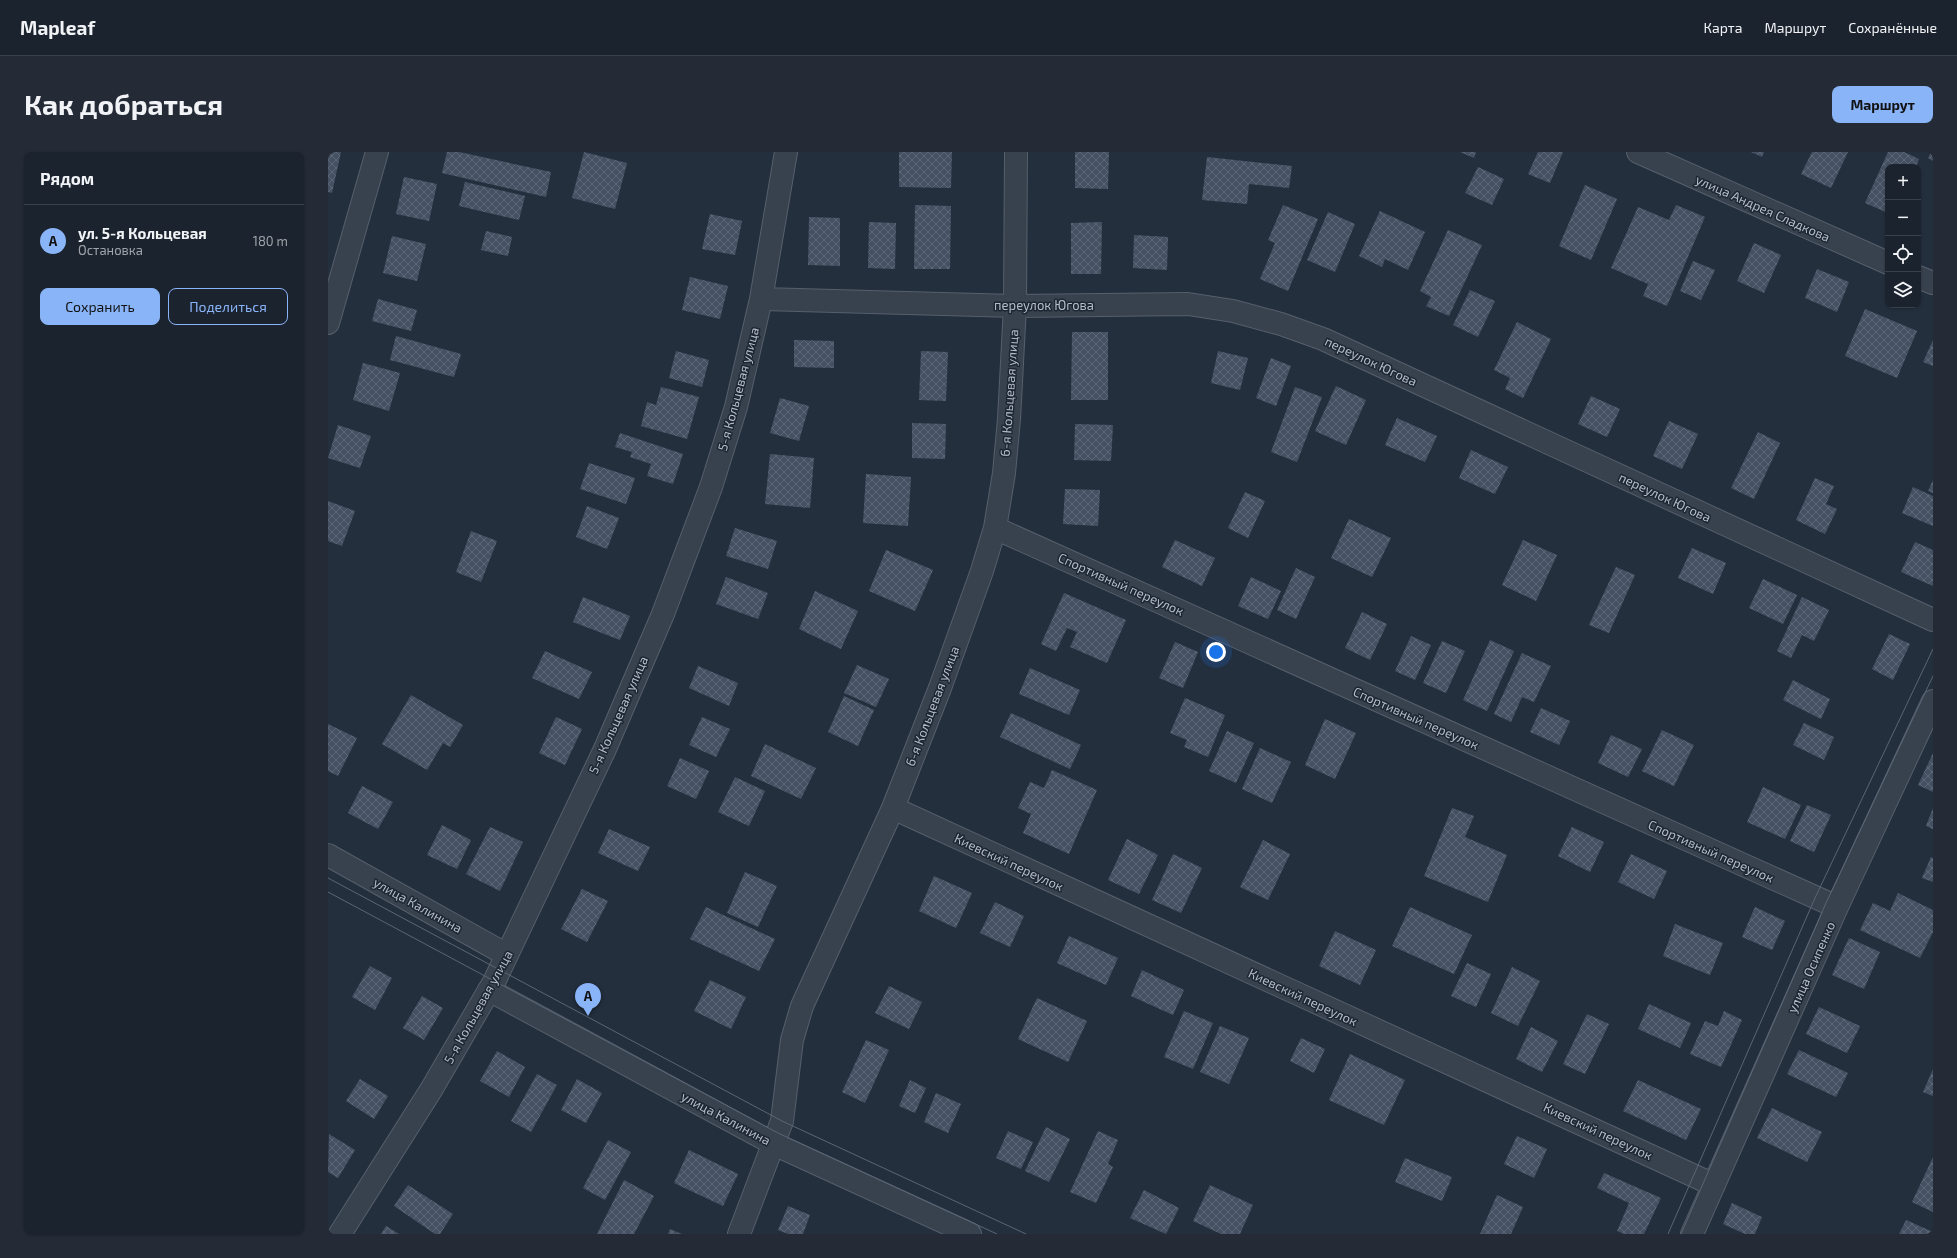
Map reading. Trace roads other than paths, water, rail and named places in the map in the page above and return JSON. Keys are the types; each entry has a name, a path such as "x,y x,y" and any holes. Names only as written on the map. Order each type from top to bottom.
{"street":[{"path":"328,323 377,152"},
{"name":"5-я Кольцевая улица","path":"340,1234 431,1090 489,990 604,749 663,614 711,487 736,407 761,299 786,152"},
{"name":"6-я Кольцевая улица","path":"739,1234 782,1121 792,1040 802,1006 893,808 940,688 982,571 995,528 1004,473 1010,419 1014,306 1016,152"},
{"name":"улица Андрея Сладкова","path":"1638,152 1885,262"},
{"path":"1921,278 1933,283"},
{"name":"переулок Югова","path":"761,299 1014,306 1188,304 1233,311 1281,324 1324,340 1933,620"},
{"name":"Спортивный переулок","path":"995,528 1837,907"},
{"name":"улица Осипенко","path":"1692,1234 1837,907 1933,701"},
{"name":"Киевский переулок","path":"893,808 1714,1184"},
{"name":"улица Калинина","path":"328,855 507,955"},
{"name":"улица Калинина","path":"489,990 774,1144 970,1234"}],"tram line":[{"path":"1668,1234 1815,898 1933,649"},
{"path":"1681,1234 1826,903 1933,676"},
{"path":"328,878 782,1121 1026,1234"},
{"path":"328,892 778,1133 997,1234"}],"place":[{"name":"ул. 5-я Кольцевая","path":"588,1016"}]}
